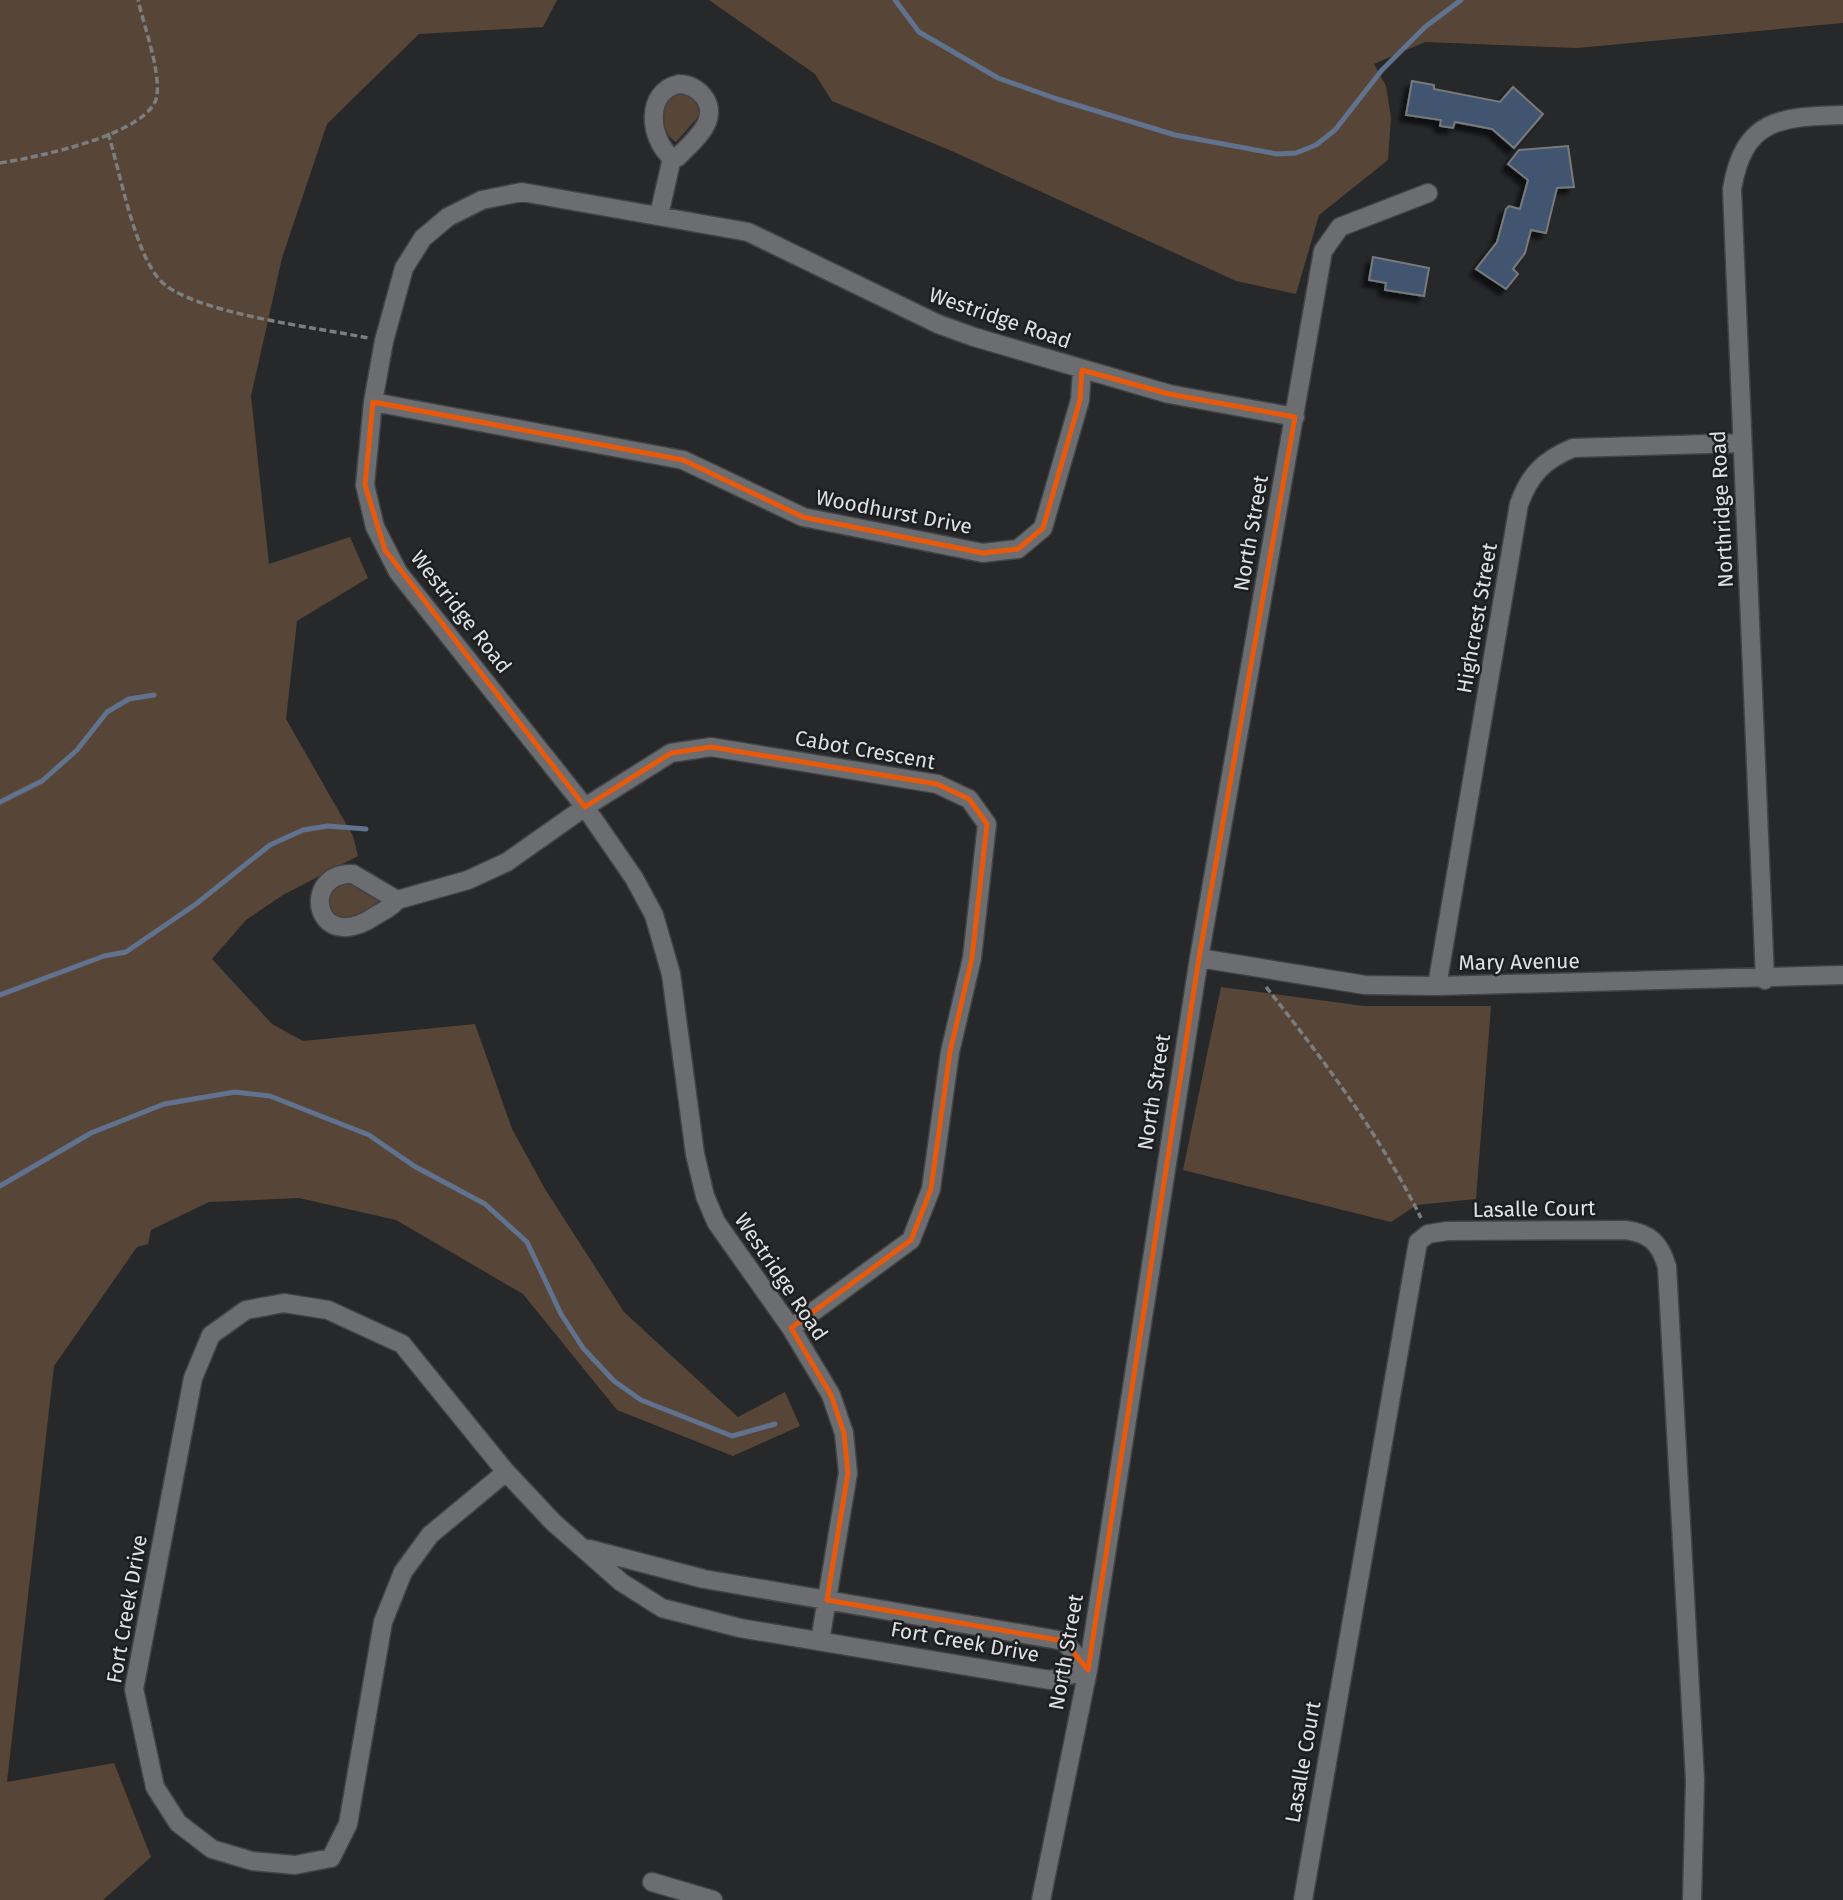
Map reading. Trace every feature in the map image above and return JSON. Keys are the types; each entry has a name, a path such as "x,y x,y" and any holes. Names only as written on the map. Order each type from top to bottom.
{"street":[{"name":"Northridge Road","path":"1766,980 1732,189 1742,150 1769,124 1783,118 1843,115"},
{"path":"659,215 672,158"},
{"name":"Westridge Road","path":"820,1641 848,1473 844,1433 831,1395 791,1328 743,1264 716,1222 705,1196 695,1154 664,943 654,915 634,878 585,807 398,572 375,527 365,485 373,402 383,341 404,268 423,238 448,217 482,200 522,192 748,232 938,324 1082,370 1169,394 1295,417"},
{"name":"North Street","path":"1041,1900 1088,1670 1199,958 1323,251 1340,228 1428,193"},
{"name":"Woodhurst Drive","path":"373,402 683,460 803,517 983,553 1018,549 1043,528 1080,400 1082,370"},
{"name":"Highcrest Street","path":"1437,986 1517,518 1526,484 1538,468 1554,456 1573,449 1742,443"},
{"name":"Cabot Crescent","path":"397,900 468,880 507,862 585,807 671,754 711,747 937,784 969,799 987,824 972,958 950,1052 932,1189 911,1240 791,1328"},
{"name":"Mary Avenue","path":"1199,958 1365,985 1766,980 1843,975"},
{"name":"Lasalle Court","path":"1303,1900 1418,1242 1428,1234 1447,1231 1625,1230 1641,1232 1654,1239 1667,1267 1695,1780 1692,1900"},
{"name":"Fort Creek Drive","path":"506,1472 430,1535 402,1572 383,1622 348,1824 331,1858 295,1865 252,1861 212,1849 178,1823 155,1787 134,1689 193,1378 211,1335 246,1310 285,1303 328,1310 402,1344 506,1472 552,1522 621,1582 662,1608 702,1621 1050,1680 1088,1670 1064,1641 677,1574 582,1547"},
{"path":"652,1882 713,1900"}],"path":[{"path":"0,163 77,146 142,118 154,106 157,85 138,0"},
{"path":"108,133 141,246 158,279 175,293 194,302 383,341"},
{"path":"1249,966 1326,1063 1407,1190 1428,1234"}],"highlighted area":[{"path":"1082,370 1169,394 1295,417 1199,958 1088,1670 1064,1641 827,1600 848,1473 844,1433 831,1395 791,1328 911,1240 931,1189 950,1052 972,958 987,824 969,799 937,784 711,747 671,753 585,807 385,550 365,485 373,402 683,460 803,517 983,553 1018,549 1043,528 1080,400"}],"shaded area":[{"path":"0,0 557,0 543,27 419,34 327,124 282,258 251,396 269,564 350,537 368,578 297,621 286,719 353,836 358,856 283,895 246,920 212,959 272,1024 303,1041 475,1024 512,1129 545,1189 624,1312 738,1417 785,1392 800,1426 733,1456 617,1410 523,1294 396,1220 299,1198 209,1202 151,1230 148,1244 137,1247 54,1366 7,1782 114,1763 151,1857 103,1900 0,1900"},
{"path":"709,0 1843,0 1843,23 1577,48 1425,42 1374,64 1386,86 1391,118 1388,160 1319,215 1296,294 1236,281 954,152 832,101 815,74"},
{"path":"683,92 695,98 700,115 676,142 665,127 665,108 668,96"},
{"path":"349,883 379,901 354,919 335,917 326,902 335,886"},
{"path":"1221,987 1364,1006 1491,1006 1476,1199 1417,1205 1391,1222 1183,1170"}],"building":[{"path":"1412,81 1434,85 1434,89 1500,102 1513,87 1543,114 1514,148 1492,129 1455,122 1453,128 1440,126 1441,120 1406,115"},
{"path":"1568,146 1574,187 1557,188 1546,233 1531,230 1525,253 1513,269 1518,274 1506,289 1476,269 1497,242 1506,209 1509,206 1520,209 1528,180 1508,164 1519,150"},
{"path":"1373,257 1429,268 1424,296 1385,290 1386,283 1369,280"}],"waterway":[{"path":"895,0 919,32 998,78 1175,135 1277,154 1296,153 1316,145 1335,130 1382,70 1425,27 1461,0"},
{"path":"0,802 42,781 77,750 107,712 129,699 154,695"},
{"path":"0,995 104,956 126,952 196,904 270,845 303,830 328,826 366,829"},
{"path":"0,1186 91,1133 164,1104 235,1092 270,1096 369,1135 414,1166 485,1204 527,1242 561,1314 583,1348 614,1381 641,1400 732,1436 775,1424"}]}
